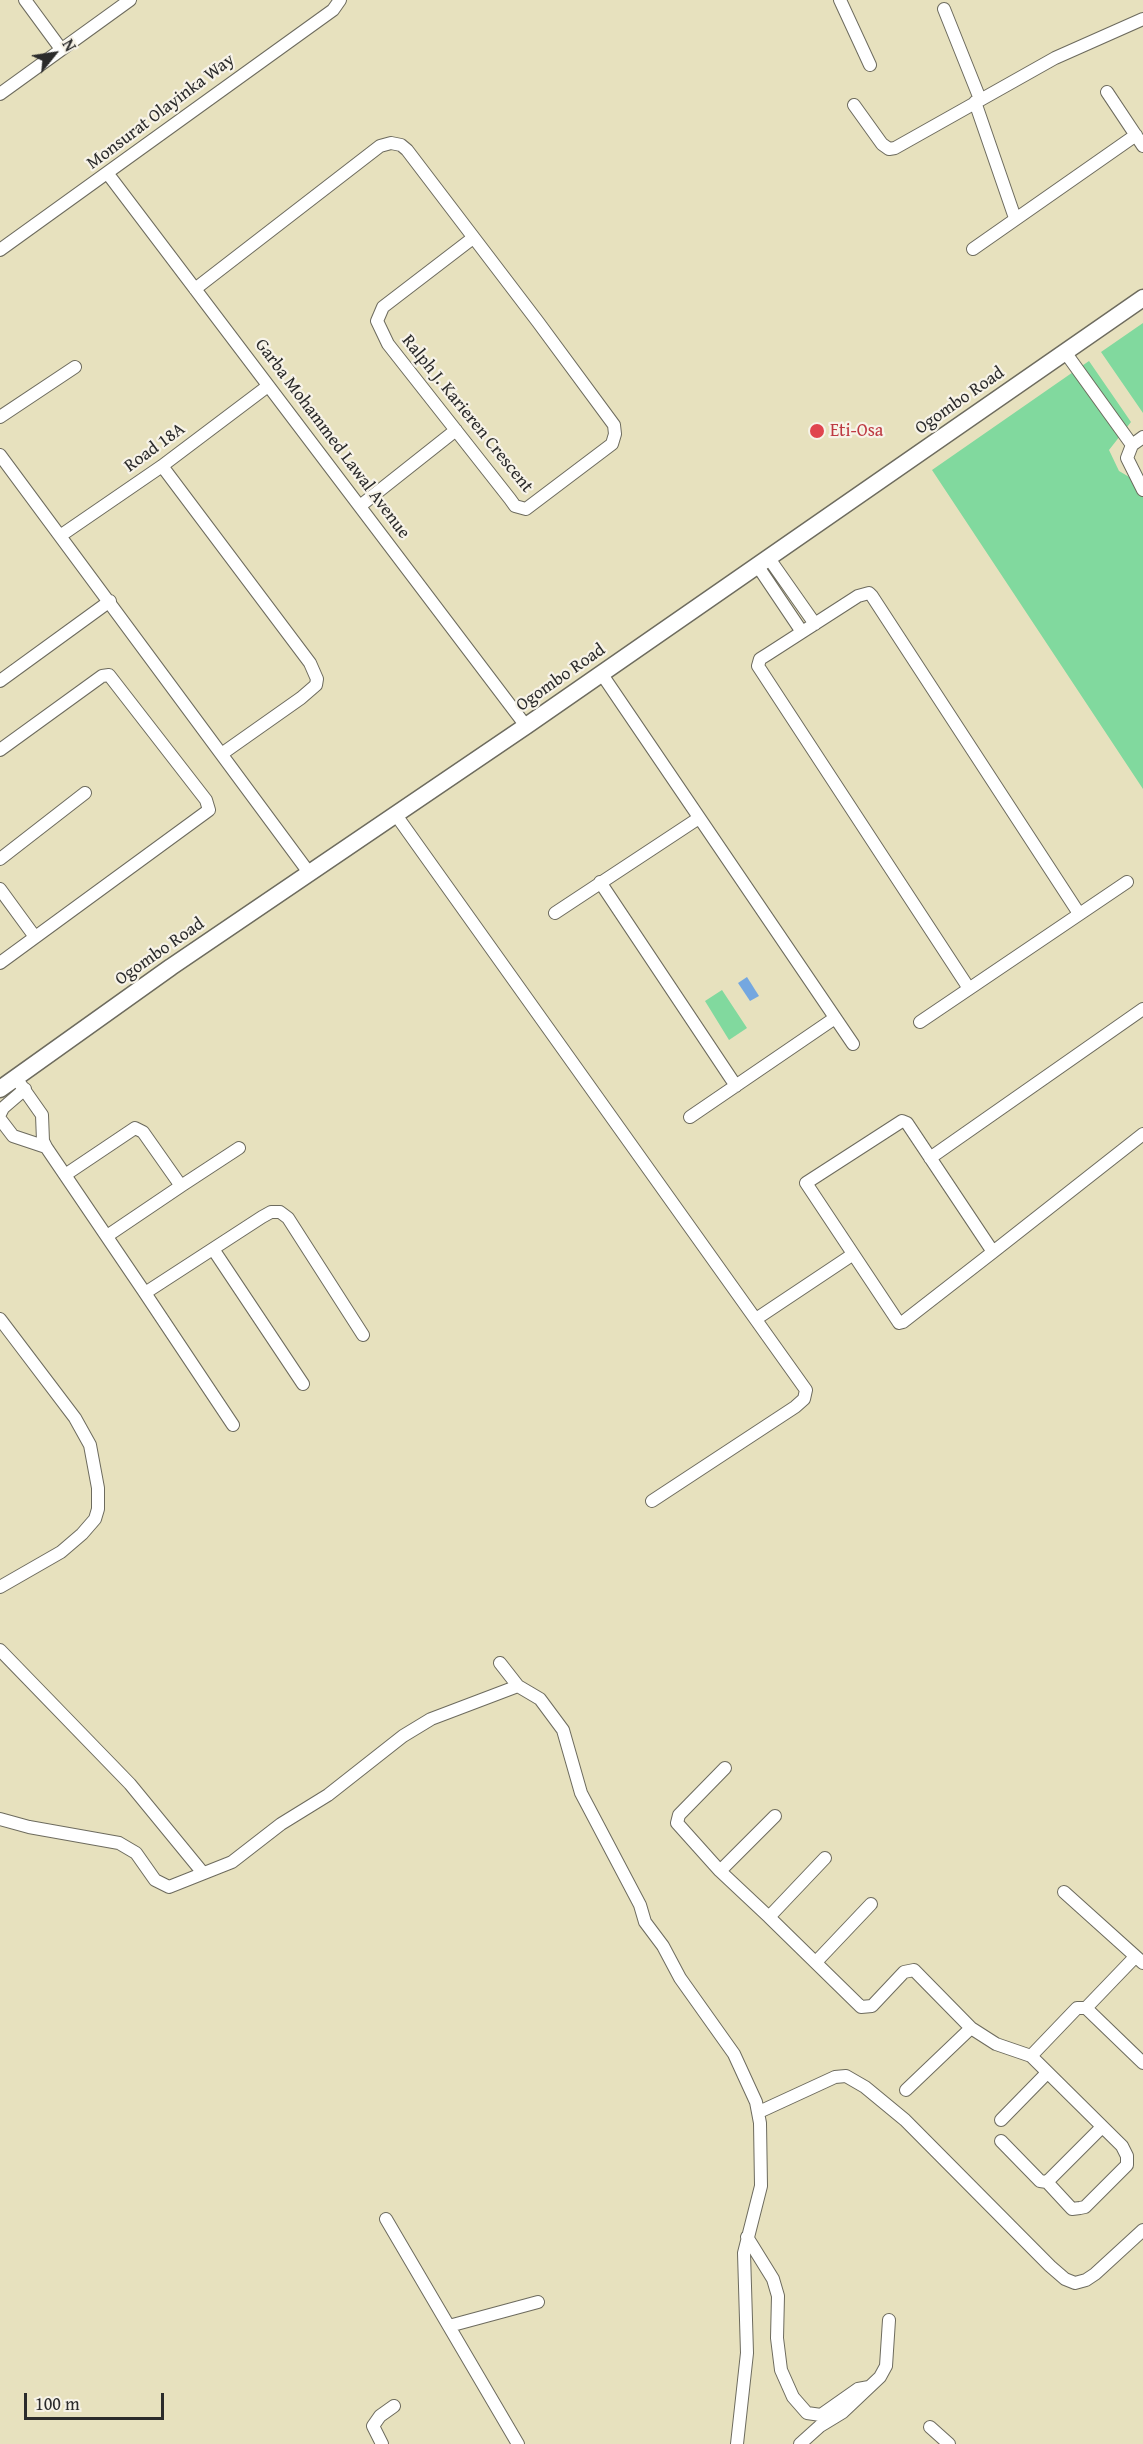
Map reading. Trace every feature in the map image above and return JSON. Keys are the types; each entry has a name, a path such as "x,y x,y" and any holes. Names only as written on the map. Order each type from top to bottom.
{"main road":[{"name":"Ogombo Road","path":"0,1088 20,1084 171,967 526,726 1143,298"}],"street":[{"path":"25,0 61,49"},
{"path":"0,94 130,0"},
{"name":"Monsurat Olayinka Way","path":"1,247 108,174 212,95 333,10 340,0"},
{"path":"840,0 870,65"},
{"path":"944,9 1015,218"},
{"path":"854,105 882,144 892,149 1055,58 1143,19"},
{"path":"973,249 1015,218 1139,141 1107,92"},
{"name":"Ralph J. Karieren Crescent","path":"195,289 380,146 397,144 407,150 614,425 615,434 612,444 600,456 538,502 521,509 510,499 388,344 377,321 383,307 473,238"},
{"name":"Garba Mohammed Lawal Avenue","path":"108,174 526,726"},
{"path":"1065,352 1132,445"},
{"path":"0,417 75,367"},
{"name":"Road 18A","path":"60,536 162,466 268,386"},
{"path":"360,506 456,430"},
{"path":"1143,437 1132,445 1128,461 1143,490"},
{"path":"0,455 223,753 310,874"},
{"path":"162,466 310,663 317,679 316,685 301,698 223,753"},
{"path":"762,561 814,624"},
{"path":"762,561 802,632"},
{"path":"968,987 758,666 760,659 858,596 869,593 1078,912"},
{"path":"1,679 110,601"},
{"path":"601,673 853,1044"},
{"path":"0,750 102,676 109,675 209,805 207,813 0,963"},
{"path":"0,859 85,793"},
{"path":"396,815 804,1387 806,1396 786,1413 652,1501"},
{"path":"555,913 699,818"},
{"path":"600,882 736,1086"},
{"path":"920,1022 1078,912 1127,882"},
{"path":"0,889 35,937"},
{"path":"930,1158 1143,1009"},
{"path":"690,1117 835,1018"},
{"path":"0,1114 20,1084 42,1115 43,1141 46,1147 233,1425"},
{"path":"0,1119 13,1136 46,1147"},
{"path":"993,1252 907,1123 902,1121 808,1180 806,1185 899,1323 993,1252 1143,1134"},
{"path":"65,1175 130,1130 140,1129 181,1186"},
{"path":"107,1236 239,1148"},
{"path":"145,1293 262,1217 272,1212 280,1212 288,1218 363,1335"},
{"path":"213,1249 303,1384"},
{"path":"756,1319 852,1255"},
{"path":"0,1319 75,1418 90,1444 98,1488 98,1509 94,1519 82,1534 61,1552 0,1587"},
{"path":"0,1650 130,1784 203,1873"},
{"path":"500,1664 518,1686 540,1699 563,1730 581,1793 640,1905 645,1922 663,1946 680,1978 734,2054 759,2112 761,2186 747,2237 743,2272 747,2353 737,2444"},
{"path":"0,1819 29,1827 119,1843 136,1853 150,1875 163,1886 180,1884 232,1862 281,1824 328,1795 403,1736 431,1719 518,1686"},
{"path":"725,1768 679,1815 677,1822 720,1871 861,2007 872,2007 904,1972 914,1970 971,2028 996,2044 1031,2056 1046,2074 1125,2151 1127,2165 1085,2207 1072,2209 1047,2182 1040,2181 1000,2141"},
{"path":"720,1871 775,1816"},
{"path":"769,1917 825,1858"},
{"path":"1031,2056 1077,2008 1086,2008 1139,1960 1064,1892"},
{"path":"816,1962 871,1904"},
{"path":"1086,2008 1142,2059"},
{"path":"906,2090 971,2028"},
{"path":"1001,2120 1046,2074"},
{"path":"759,2112 835,2077 846,2076 865,2087 905,2120 1050,2266 1065,2279 1075,2283 1095,2274 1143,2230"},
{"path":"1047,2182 1102,2127"},
{"path":"386,2219 518,2444"},
{"path":"747,2237 773,2278 778,2296 777,2338 781,2370 792,2397 807,2414 821,2415 858,2389 869,2387"},
{"path":"449,2326 538,2302"},
{"path":"800,2444 820,2426 843,2412 869,2387 886,2366 889,2320"},
{"path":"382,2444 374,2426 380,2416 394,2406"},
{"path":"930,2427 949,2444"}],"green space":[{"path":"1143,323 1143,413 1101,352"},
{"path":"1089,361 1131,422 1109,450 1119,471 1143,485 1143,789 932,470"},
{"path":"722,990 747,1028 729,1040 705,1001"}],"water":[{"path":"747,977 759,996 750,1001 738,983"}],"place":[{"name":"Eti-Osa","path":"817,431"}]}
